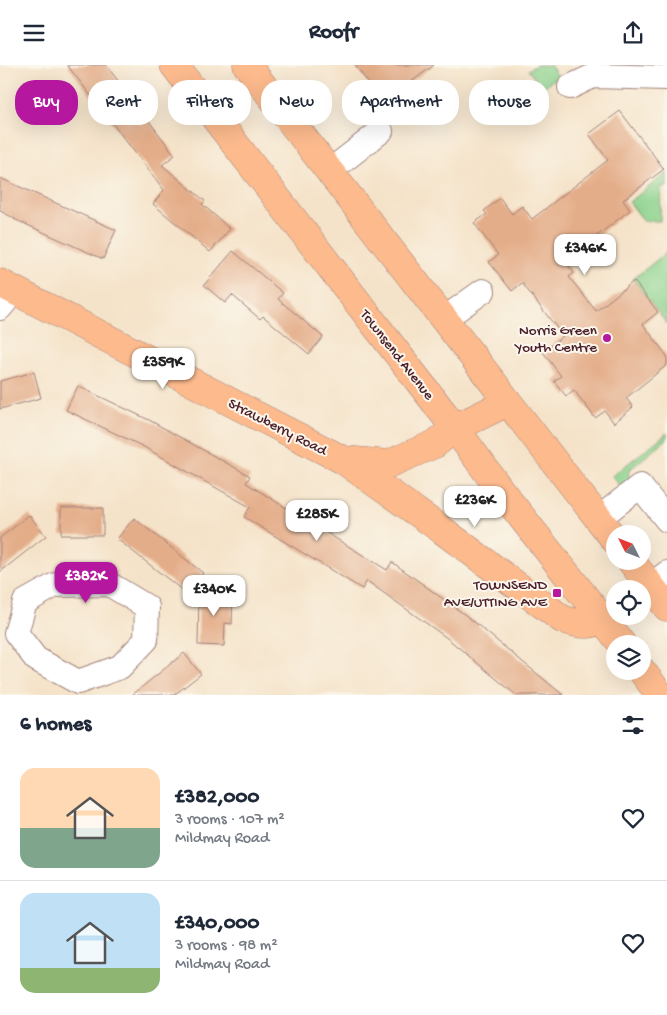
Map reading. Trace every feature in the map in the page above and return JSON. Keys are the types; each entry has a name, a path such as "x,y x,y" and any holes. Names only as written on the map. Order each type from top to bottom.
{"main road":[{"name":"Townsend Avenue","path":"174,65 455,428 501,491 606,613"},
{"path":"248,65 606,529"},
{"name":"Strawberry Road","path":"5,294 344,460 562,619 576,624 590,624 606,617"},
{"name":"Strawberry Road","path":"344,460 388,464 435,444 455,428 508,402"},
{"path":"639,570 660,595"},
{"path":"649,680 660,695"}],"street":[{"path":"570,87 593,76 667,78"},
{"path":"330,171 381,131"},
{"path":"444,319 483,291"},
{"path":"598,519 640,485 667,520"},
{"path":"109,584 146,607 146,641 120,667 78,689 36,659 16,633 25,601 55,585 109,584"}],"green space":[{"path":"536,65 550,65 558,76 549,83 549,80 536,80 528,70"},
{"path":"667,173 667,187 661,187 660,221 644,221 629,202"},
{"path":"667,252 667,324 633,279"},
{"path":"667,433 667,439 629,470 628,485 623,490 612,476"}],"building":[{"path":"67,65 106,65 118,80 88,80 88,92"},
{"path":"355,65 434,65 414,80 366,80"},
{"path":"620,111 664,169 623,200 630,210 565,261 574,273 569,277 596,311 634,281 658,312 643,324 667,356 667,365 626,398 633,407 614,423 605,411 595,418 574,390 566,396 554,381 561,376 543,352 563,336 522,283 512,291 489,262 498,255 474,223 487,214 484,211 500,198 512,214 522,206 532,219 608,160 589,134"},
{"path":"114,125 152,125 175,155 162,165 205,201 202,204 230,229 210,252 153,204 164,190"},
{"path":"0,178 116,230 103,259 0,211"},
{"path":"233,251 283,293 278,299 323,337 309,354 263,316 260,319 232,295 225,303 204,285"},
{"path":"34,372 41,398 0,409 0,381"},
{"path":"78,386 151,421 250,476 246,483 387,570 392,562 468,617 563,695 516,695 447,638 367,581 362,589 244,517 250,507 144,447 66,410"},
{"path":"61,508 103,508 103,535 61,535"},
{"path":"29,515 46,536 0,572 0,538"},
{"path":"134,518 203,573 187,594 117,539"},
{"path":"199,591 233,592 232,624 225,623 224,646 198,645"},
{"path":"184,653 201,674 174,695 132,695"}],"place":[{"name":"Norris Green Youth Centre","path":"607,338"},
{"name":"TOWNSEND AVE/UTTING AVE","path":"557,593"}]}
